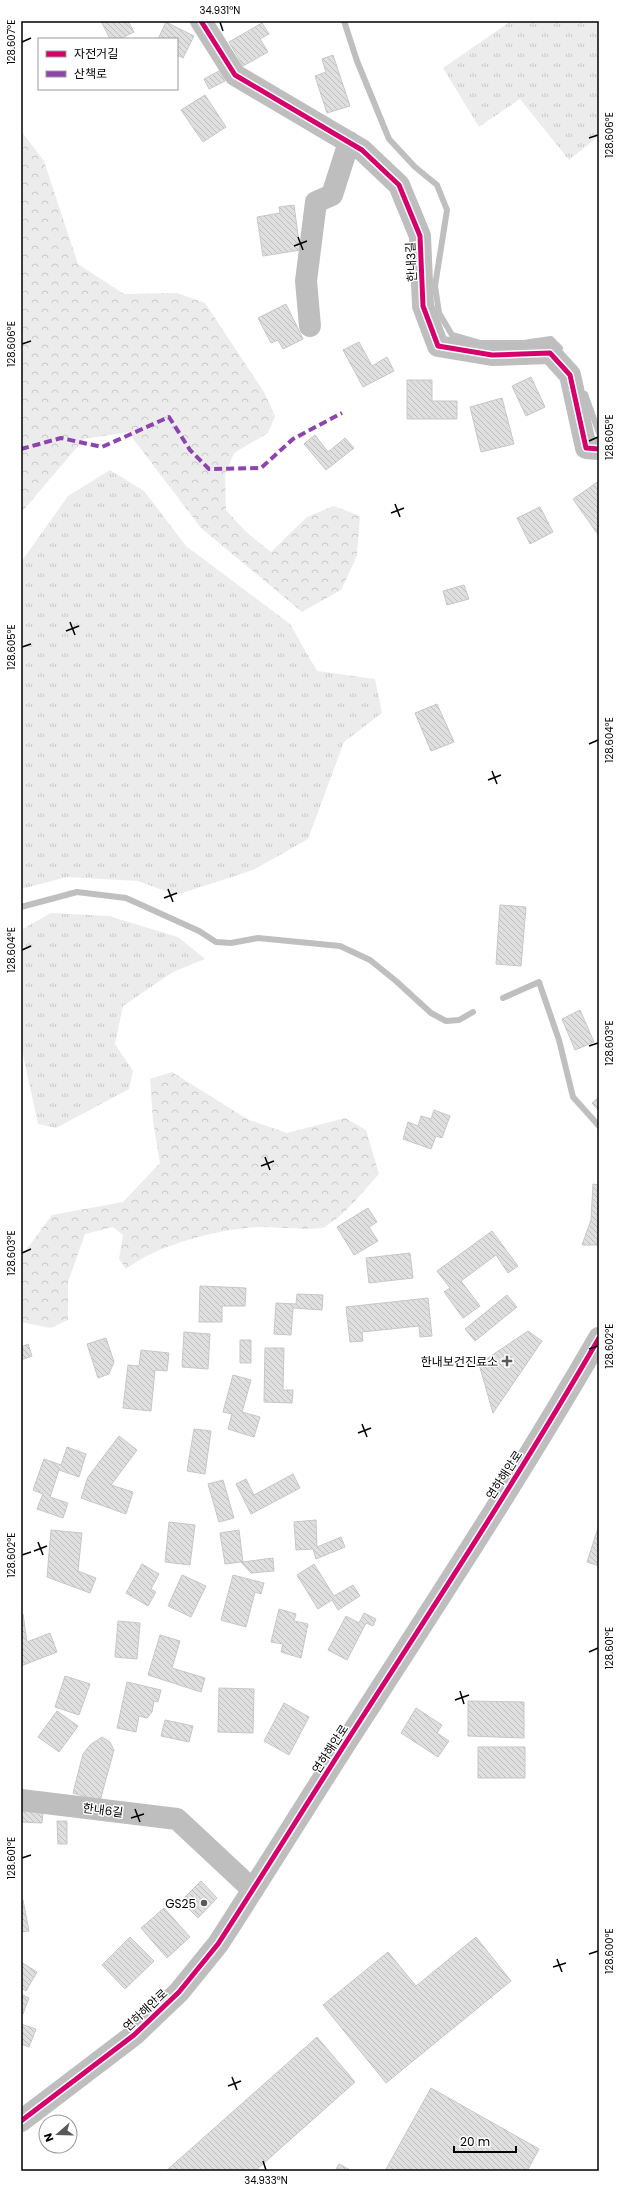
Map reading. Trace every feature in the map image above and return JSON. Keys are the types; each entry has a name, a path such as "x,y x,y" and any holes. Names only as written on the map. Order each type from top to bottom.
{"street":[{"name":"한내3길","path":"202,21 235,75 362,150 400,185 420,236 423,306 438,346 492,355 550,353 570,375 592,448"},
{"path":"310,326 306,281 316,202 332,195 349,142"},
{"name":"연하해안로","path":"21,2121 134,2035 179,1992 218,1944 453,1578 494,1508 550,1423 599,1338"},
{"name":"한내6길","path":"21,1800 178,1819 253,1890"}],"green space":[{"path":"511,21 599,21 599,136 569,160 520,99 479,127 443,68"},
{"path":"21,131 44,161 78,264 124,294 177,293 205,303 264,392 275,416 268,433 234,453 225,475 226,510 246,532 271,552 307,517 334,506 360,516 357,556 341,590 302,612 201,528 128,432 84,439 21,513"},
{"path":"110,470 144,491 186,546 290,624 317,671 375,679 382,713 344,742 308,839 253,870 176,895 138,881 67,877 21,889 21,562 68,496"},
{"path":"51,913 109,916 178,937 205,959 173,972 123,1006 115,1044 133,1071 129,1089 56,1128 38,1124 21,1045 21,930"},
{"path":"172,1072 247,1119 287,1133 345,1118 366,1130 379,1174 347,1210 324,1227 304,1229 260,1227 208,1234 171,1245 154,1252 126,1269 119,1259 123,1235 113,1227 85,1234 68,1282 68,1320 50,1328 21,1322 21,1257 52,1215 123,1202 160,1163 153,1121 150,1079"}],"building":[{"path":"101,21 128,21 134,32 122,38 110,38"},
{"path":"166,22 194,36 183,58 178,56 178,38 158,38"},
{"path":"262,23 269,34 260,39 268,52 243,66 229,42"},
{"path":"333,55 350,106 327,113 315,76 326,72 322,59"},
{"path":"219,71 225,81 209,89 204,79"},
{"path":"205,95 226,127 203,142 181,110"},
{"path":"294,205 300,250 263,256 257,217 280,213 279,207"},
{"path":"286,304 303,339 283,349 278,340 271,343 258,318"},
{"path":"359,342 372,366 387,357 394,371 363,387 343,350"},
{"path":"531,377 545,407 526,416 512,386"},
{"path":"407,380 432,380 432,401 457,401 457,419 407,419"},
{"path":"502,398 514,444 481,452 470,407"},
{"path":"315,435 328,452 345,438 354,448 326,470 304,444"},
{"path":"599,481 599,536 573,499"},
{"path":"540,507 553,532 530,544 517,518"},
{"path":"464,585 469,599 447,605 443,591"},
{"path":"437,704 454,742 431,751 415,713"},
{"path":"500,905 526,907 521,966 496,964"},
{"path":"580,1010 594,1042 575,1050 562,1019"},
{"path":"599,1097 599,1111 592,1103"},
{"path":"434,1110 450,1116 442,1138 436,1136 431,1149 403,1139 408,1122 418,1126 421,1116 431,1119"},
{"path":"593,1184 599,1185 599,1245 582,1245 591,1220"},
{"path":"368,1208 377,1222 369,1227 378,1241 354,1255 337,1227"},
{"path":"492,1231 518,1266 508,1273 496,1255 461,1281 480,1306 463,1318 444,1292 450,1288 437,1271"},
{"path":"410,1253 413,1278 369,1283 366,1258"},
{"path":"200,1286 246,1288 245,1306 222,1306 222,1322 199,1322"},
{"path":"297,1294 323,1295 322,1310 293,1308 291,1335 274,1334 276,1303 296,1304"},
{"path":"507,1295 517,1307 475,1341 465,1329"},
{"path":"428,1298 432,1336 420,1337 419,1326 362,1332 363,1341 350,1342 346,1307"},
{"path":"528,1331 542,1341 493,1413 479,1364"},
{"path":"184,1332 210,1334 208,1369 182,1367"},
{"path":"106,1338 114,1362 109,1374 98,1378 87,1344"},
{"path":"240,1340 251,1340 251,1363 240,1363"},
{"path":"28,1344 32,1356 21,1360 21,1347"},
{"path":"265,1348 284,1348 283,1390 293,1390 292,1403 264,1402"},
{"path":"141,1350 169,1353 167,1371 155,1370 151,1411 123,1408 128,1365 139,1366"},
{"path":"233,1375 251,1380 242,1412 260,1417 254,1437 228,1429 232,1414 223,1412"},
{"path":"194,1429 211,1431 205,1474 187,1471"},
{"path":"119,1436 137,1450 111,1485 133,1492 126,1514 81,1498 88,1477"},
{"path":"67,1447 86,1454 79,1477 59,1470 50,1497 68,1503 63,1518 37,1509 43,1494 33,1490 44,1459 61,1465"},
{"path":"293,1474 300,1488 251,1514 236,1484 246,1479 254,1495"},
{"path":"223,1480 234,1518 219,1522 208,1484"},
{"path":"316,1520 317,1547 341,1537 345,1547 316,1559 313,1549 296,1550 294,1522"},
{"path":"169,1522 195,1525 190,1565 165,1562"},
{"path":"599,1525 599,1566 587,1562"},
{"path":"51,1530 82,1533 78,1571 96,1578 90,1593 47,1577"},
{"path":"239,1530 243,1562 273,1558 274,1571 251,1573 241,1562 225,1564 220,1533"},
{"path":"142,1564 159,1574 151,1589 156,1592 148,1606 126,1593"},
{"path":"314,1564 334,1596 353,1585 360,1596 338,1610 332,1600 318,1609 297,1575"},
{"path":"182,1575 206,1586 191,1617 168,1606"},
{"path":"233,1575 264,1583 261,1594 255,1592 246,1627 221,1620"},
{"path":"279,1609 296,1614 294,1621 308,1624 301,1658 281,1652 283,1644 271,1642"},
{"path":"364,1613 376,1619 373,1626 366,1623 347,1660 328,1650 346,1616 359,1623"},
{"path":"21,1614 23,1614 27,1642 50,1633 57,1652 21,1666"},
{"path":"118,1621 140,1623 137,1659 115,1657"},
{"path":"160,1635 180,1641 172,1668 205,1678 201,1692 148,1675"},
{"path":"65,1676 90,1684 79,1715 55,1707"},
{"path":"127,1682 161,1690 158,1702 154,1701 152,1712 147,1718 139,1716 136,1732 117,1728"},
{"path":"219,1688 254,1689 253,1733 218,1732"},
{"path":"468,1701 524,1702 524,1738 468,1736"},
{"path":"284,1703 309,1717 289,1755 264,1741"},
{"path":"416,1708 442,1725 437,1733 449,1741 438,1757 401,1733"},
{"path":"57,1711 78,1726 59,1752 38,1737"},
{"path":"165,1720 193,1726 189,1742 161,1736"},
{"path":"102,1737 110,1742 114,1750 100,1801 73,1793 83,1754 90,1745"},
{"path":"478,1747 525,1747 525,1778 478,1778"},
{"path":"21,1811 43,1812 42,1823 21,1822"},
{"path":"57,1821 67,1821 67,1844 58,1844"},
{"path":"201,1881 217,1898 198,1918 181,1901"},
{"path":"21,1900 23,1900 29,1931 21,1932"},
{"path":"164,1908 190,1937 167,1958 141,1928"},
{"path":"130,1937 154,1961 125,1989 102,1965"},
{"path":"476,1937 511,1981 386,2083 323,2005 388,1952 416,1986"},
{"path":"21,1962 37,1972 26,1991 21,1988"},
{"path":"21,1994 29,1998 21,2019"},
{"path":"21,2024 36,2029 29,2047 21,2044"},
{"path":"317,2037 355,2082 255,2171 166,2171"},
{"path":"431,2088 539,2149 527,2171 385,2171"},
{"path":"339,2164 352,2171 335,2171"}],"waterway":[{"path":"344,21 357,61 389,139 415,167 437,185 447,210 435,286 439,313 452,335 480,343 523,343 551,339 560,348"},
{"path":"585,394 599,433"},
{"path":"21,907 77,892 126,898 199,931 216,942 231,943 258,938 340,946 370,960 396,981 431,1013 446,1021 459,1020 473,1012"},
{"path":"503,998 539,982 559,1040 573,1097 599,1126"}],"marked path":[{"path":"21,449 61,438 102,447 169,417 190,450 209,469 261,468 293,439 342,413"}],"cycle path":[{"path":"201,21 235,75 362,150 399,185 420,236 423,306 438,346 492,355 550,353 570,375 586,448 599,449"},
{"path":"21,2121 134,2035 179,1992 218,1944 484,1527 599,1338"}],"place":[{"name":"한내보건진료소","path":"507,1361"},
{"name":"GS25","path":"204,1903"}]}
